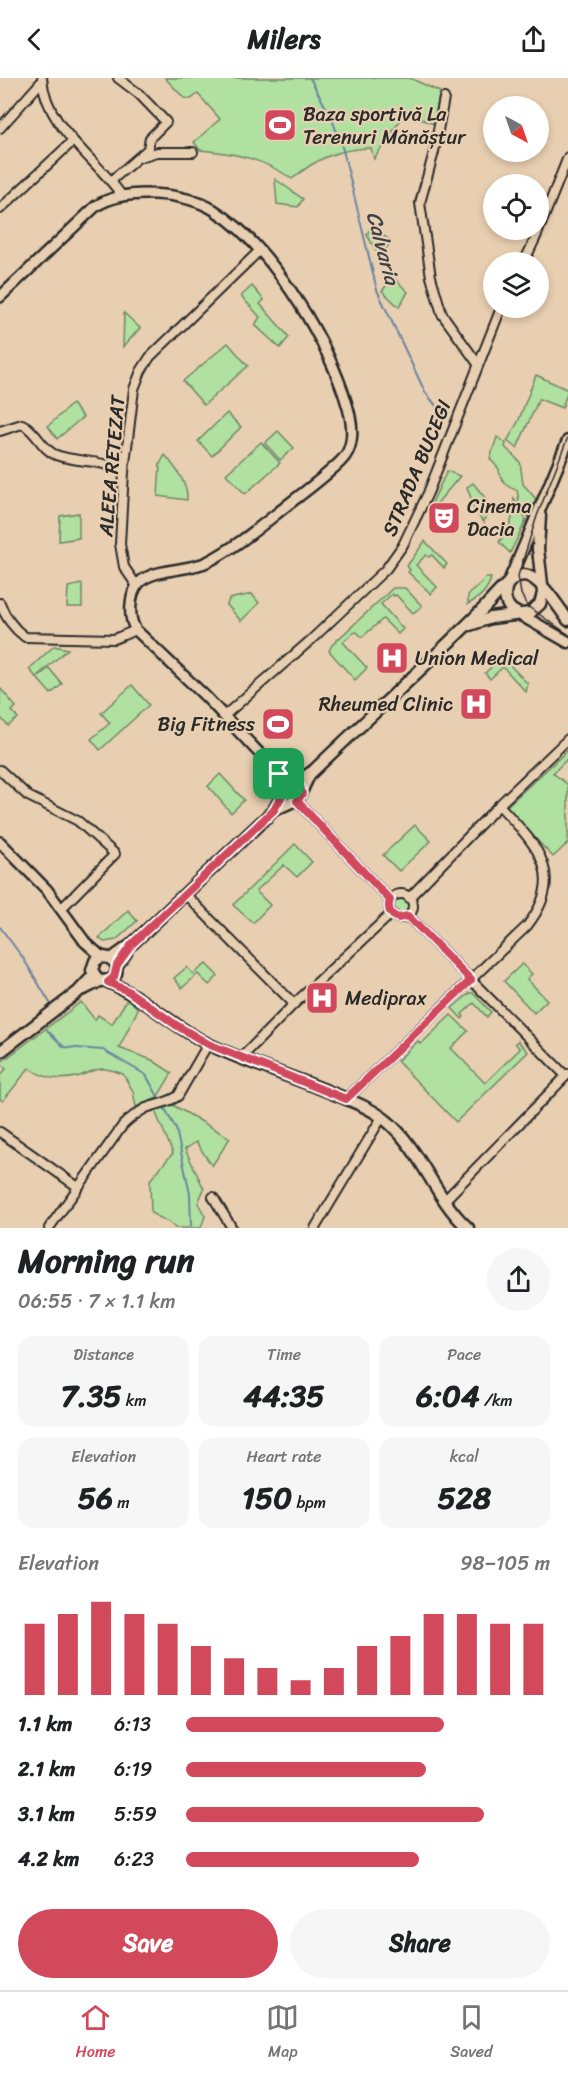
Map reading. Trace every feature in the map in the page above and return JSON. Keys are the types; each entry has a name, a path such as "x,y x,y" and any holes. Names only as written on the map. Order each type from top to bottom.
{"main road":[{"path":"568,441 504,596 512,610 568,642"},
{"path":"465,627 482,620 530,613 538,607 543,597 538,549 540,511"},
{"path":"0,1051 112,964 515,577 525,575 534,579 553,598 568,620"},
{"path":"98,976 112,964"},
{"path":"112,964 128,991"},
{"path":"98,976 128,991 176,1025 208,1044 346,1099 382,1117 404,1140 466,1227"}],"street":[{"path":"112,180 148,149 150,138 166,122 139,94 118,78"},
{"path":"0,128 42,80"},
{"path":"42,80 55,118 73,141 112,180 122,196"},
{"path":"444,98 434,152 420,203 431,277 442,314 478,364"},
{"path":"0,209 73,141"},
{"path":"135,159 157,152 193,152"},
{"path":"529,252 568,157"},
{"path":"0,297 104,201 122,196 173,195 206,205 216,211 259,251 294,296 334,368 350,418 352,432 349,449 343,459 309,488 223,553 204,563 151,576 137,586 134,592 132,622 136,630 224,716 279,774 292,792 390,900 391,914 398,918 408,916 413,909 409,898 400,894 390,900"},
{"name":"ALEEA RETEZAT","path":"137,586 124,567 120,544 124,472 134,389 150,357 259,251"},
{"name":"STRADA BUCEGI","path":"224,716 386,569 403,545 428,492 497,318"},
{"path":"0,431 22,424 29,428 54,454 106,464 124,472"},
{"path":"0,603 7,619 16,631 25,637 114,639 136,630"},
{"path":"409,898 499,805 568,739"},
{"path":"0,771 28,796 78,820 115,854 61,909"},
{"path":"346,1099 471,980 534,918 540,909 548,885 546,863 539,850 499,805"},
{"path":"0,842 30,871 85,942 112,964"},
{"path":"185,894 294,1004"},
{"path":"242,1058 294,1004 391,914"},
{"path":"408,916 567,1075 445,1200"},
{"path":"85,942 98,976"},
{"path":"49,1228 123,1125 135,1114 178,1096 208,1044"},
{"path":"315,1228 382,1117"},
{"path":"0,1132 78,1187"},
{"path":"213,1197 232,1228"}],"green space":[{"name":"Baza sportivă La Terenuri Mănăștur","path":"165,78 410,78 440,92 433,124 406,112 374,159 371,148 348,150 319,160 292,179 271,166 249,158 200,150 194,142 220,119 198,94 191,99 184,98"},
{"path":"275,179 303,199 298,207 277,204"},
{"path":"371,227 391,241 382,255 377,252 367,235"},
{"path":"393,277 408,292 399,307 382,291"},
{"path":"252,286 264,300 260,304 289,337 280,348 255,325 260,317 241,296"},
{"path":"124,313 140,328 123,347"},
{"path":"228,343 248,366 204,405 183,381"},
{"path":"536,375 568,390 562,408 539,399 517,448 507,441 518,422"},
{"path":"72,404 83,417 57,439 48,426"},
{"path":"227,413 241,427 212,456 198,441"},
{"path":"278,431 294,448 280,460 265,443"},
{"path":"497,437 506,443 505,447 520,462 523,484 536,499 529,518 519,502 517,490 504,482 499,469 490,459"},
{"path":"261,442 280,463 245,494 226,474"},
{"path":"165,455 186,488 187,500 158,496 160,464"},
{"path":"447,471 460,476 434,507 431,505"},
{"path":"473,483 486,499 483,500 483,504 486,504 484,522 474,511 467,487"},
{"path":"514,498 526,520 510,553 499,542 511,521"},
{"path":"79,513 79,538 59,541 60,516"},
{"path":"425,541 447,564 444,568 432,555 429,557 426,555 416,565 437,587 431,594 408,572 410,570 407,566"},
{"path":"486,578 491,578 485,590 468,604 468,595"},
{"path":"82,584 82,607 67,607 68,587"},
{"path":"393,588 405,588 422,606 413,613 396,595 392,594 381,604 403,629 398,634 383,619 362,637 357,632 353,633 343,642 367,668 355,680 329,651 332,645"},
{"path":"252,594 259,603 241,621 227,605 229,599"},
{"path":"54,646 68,649 36,677 29,669"},
{"path":"502,657 528,684 526,692 503,667 490,679 485,673"},
{"path":"49,668 62,684 51,694 37,678"},
{"path":"132,685 149,705 100,750 91,739 110,723 101,713"},
{"path":"0,688 16,707 12,711 18,718 8,726 0,717"},
{"path":"568,750 568,758 553,773 568,785 568,843 553,857 506,807"},
{"path":"220,774 244,800 231,813 208,786"},
{"path":"415,825 431,841 399,871 383,855"},
{"path":"295,844 312,862 297,877 284,865 256,891 270,905 253,923 233,905"},
{"path":"401,896 408,899 411,906 408,913 401,916 394,913 391,906 394,899"},
{"path":"128,910 137,921 116,940 104,942 99,938"},
{"path":"206,964 218,976 209,985 198,974 182,988 174,978 187,967 193,974"},
{"path":"522,964 532,974 527,979 547,1000 534,1013 504,981"},
{"path":"473,993 491,1012 487,1017 474,1003 462,1014 464,1017 462,1019 452,1008"},
{"path":"128,998 138,1009 119,1048 152,1060 172,1073 157,1098 136,1107 133,1091 123,1074 111,1070 98,1069 80,1076 60,1079 41,1075 29,1068 3,1101 0,1099 0,1076 6,1069 0,1063 81,1002 95,1020 98,1015 112,1024"},
{"path":"451,1015 468,1031 451,1048 485,1083 520,1049 515,1043 518,1041 528,1052 456,1122 397,1061 418,1041 421,1044"},
{"path":"171,1104 230,1138 212,1166 196,1142 185,1149 204,1189 198,1203 205,1216 201,1228 175,1228 151,1213 150,1180 173,1153 155,1111"}],"waterway":[{"name":"Calvaria","path":"310,78 332,119 343,150 377,290 425,392 446,418"},
{"path":"0,927 23,958 50,1003"},
{"path":"47,1030 64,1047 103,1050 146,1075 160,1100"},
{"path":"164,1107 176,1129 190,1194 191,1228"}],"tram line":[{"path":"568,437 537,516 518,576 521,594 527,606 568,634"}],"place":[{"name":"Baza sportivă La Terenuri Mănăștur","path":"280,125"},
{"name":"Cinema Dacia","path":"444,518"},
{"name":"Union Medical","path":"392,658"},
{"name":"Rheumed Clinic","path":"476,704"},
{"name":"Big Fitness","path":"278,724"},
{"name":"Mediprax","path":"322,998"}],"route":[{"path":"279,774 300,787 302,794 297,801 390,900 391,914 398,918 408,916 471,980 346,1099 208,1044 176,1025 128,991 108,982 116,974 117,965 132,944 274,810 285,790 279,774"}]}
